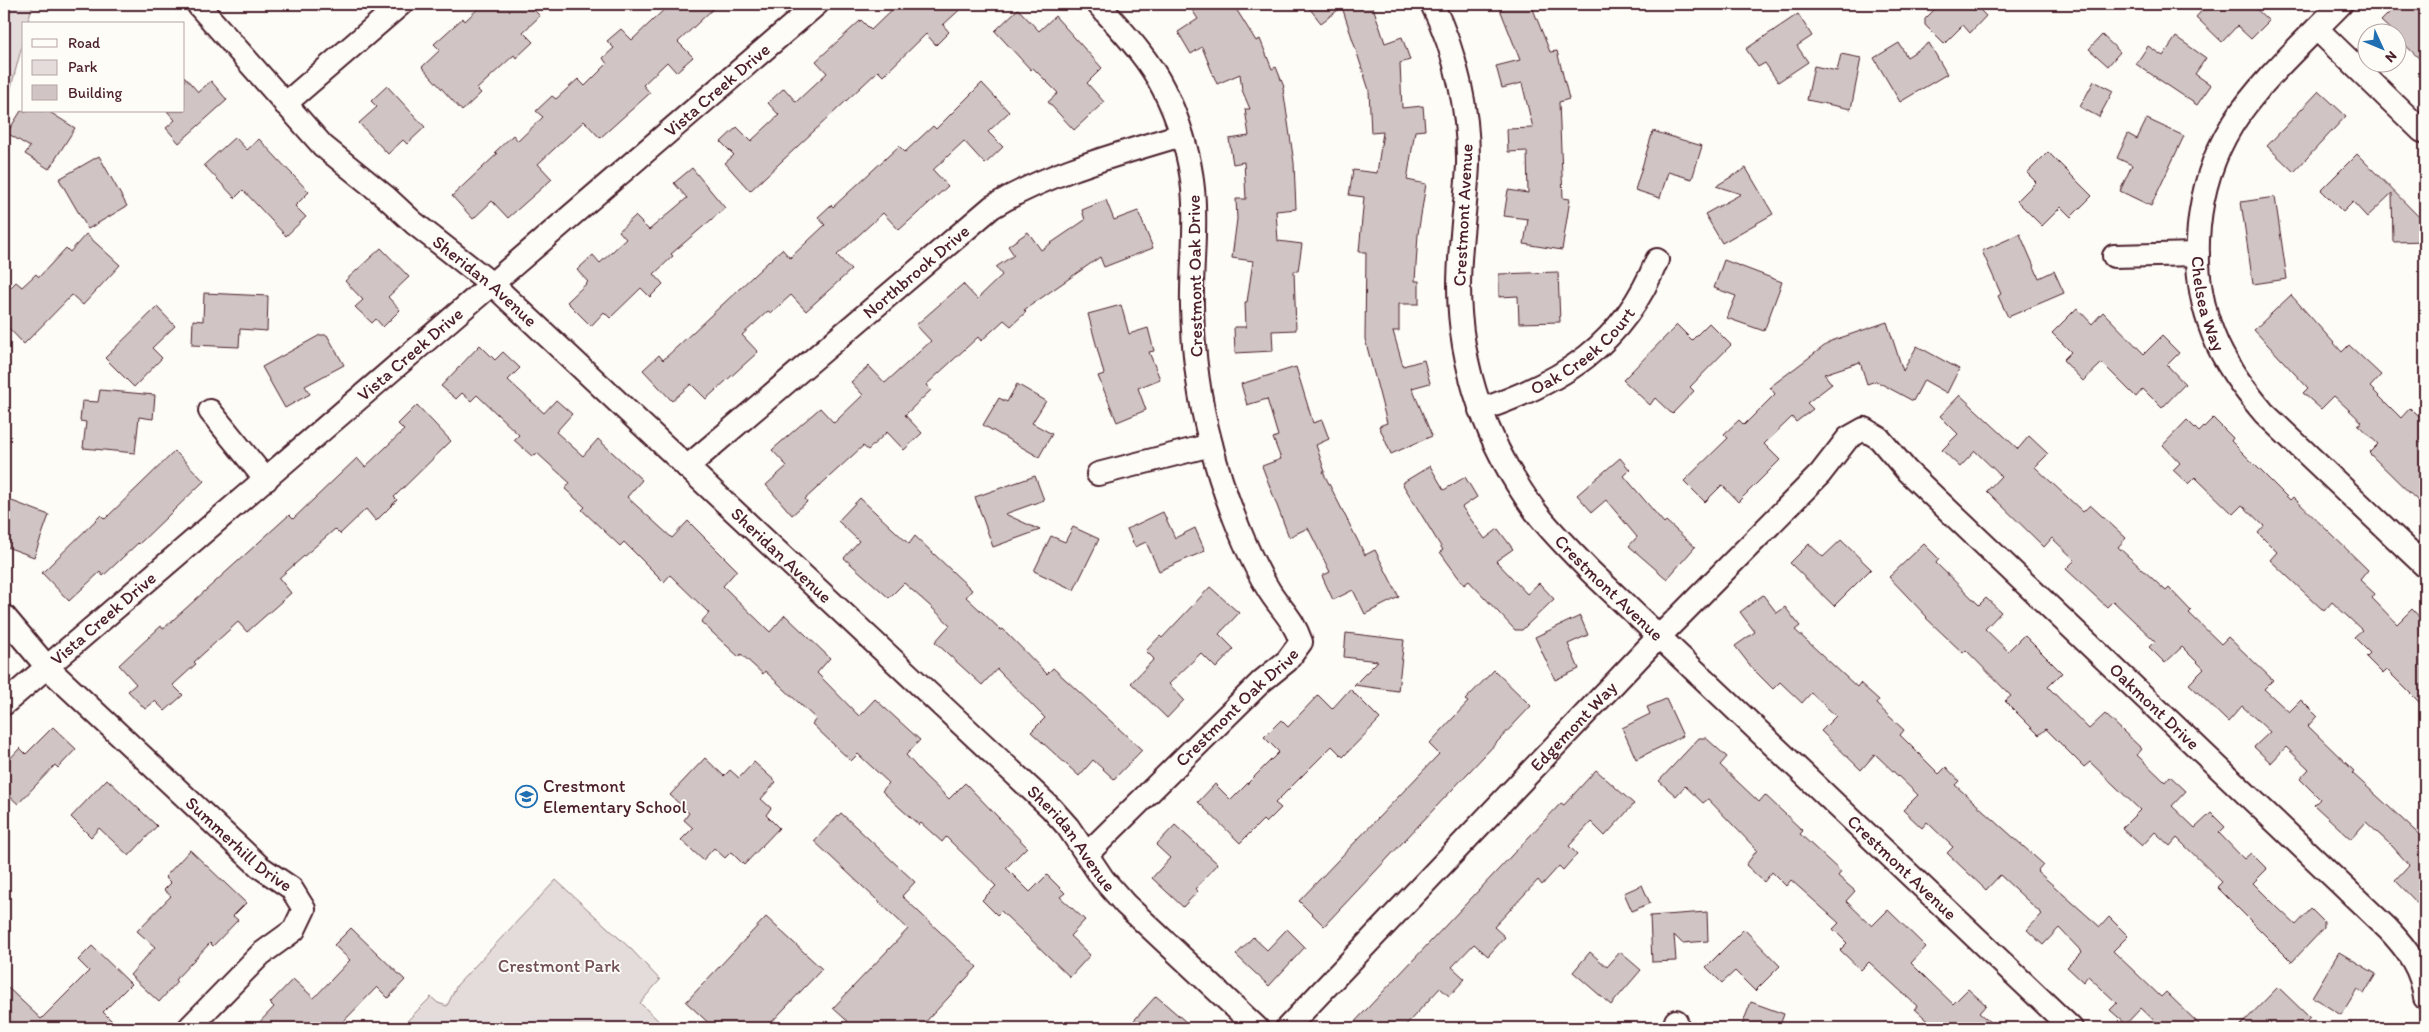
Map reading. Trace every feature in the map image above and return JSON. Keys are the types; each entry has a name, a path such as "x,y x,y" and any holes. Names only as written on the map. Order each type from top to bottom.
{"street":[{"path":"285,104 401,4"},
{"name":"Vista Creek Drive","path":"4,704 493,285 817,4"},
{"name":"Crestmont Oak Drive","path":"1087,854 1262,681 1287,660 1301,642 1294,624 1269,591 1246,543 1227,495 1211,445 1200,390 1192,314 1194,189 1189,159 1163,87 1146,62 1098,4"},
{"name":"Crestmont Avenue","path":"1432,4 1448,43 1458,77 1467,130 1468,164 1460,254 1460,317 1464,348 1480,410 1509,471 1537,513 1584,564 2071,1028"},
{"name":"Chelsea Way","path":"2341,4 2259,90 2232,125 2215,160 2201,207 2198,254 2201,290 2212,333 2244,388 2264,413 2425,566"},
{"name":"Sheridan Avenue","path":"200,6 323,146 414,223 493,285 1050,808 1087,854 1103,879 1125,904 1257,1028"},
{"path":"2317,29 2422,131"},
{"name":"Northbrook Drive","path":"687,468 992,207 1022,189 1064,172 1180,135"},
{"path":"2114,256 2198,254"},
{"name":"Oak Creek Court","path":"1480,410 1538,387 1578,365 1618,326 1648,282 1656,260"},
{"path":"210,411 266,480"},
{"name":"Edgemont Way","path":"1287,1028 1659,637 1820,474 1848,438 1864,429"},
{"name":"Oakmont Drive","path":"1864,429 1879,438 1907,471 2388,929 2414,961 2423,980 2425,998"},
{"path":"1098,474 1211,445"},
{"path":"4,616 48,667"},
{"name":"Summerhill Drive","path":"48,667 260,867 291,888 304,909 294,930 261,954 189,1028"}],"green space":[{"path":"4,4 33,4 28,22 22,22 22,46 4,114"},
{"name":"Crestmont Park","path":"556,880 632,950 660,980 640,1003 666,1028 400,1028 431,997 438,1003 447,1006 457,985"}],"building":[{"path":"483,4 528,4 540,16 523,32 533,42 516,58 514,55 477,89 481,93 462,111 422,67 440,50 434,44 463,18 465,21"},
{"path":"670,4 718,4 678,42 693,57 676,72 667,62 643,85 650,93 600,138 584,121 538,164 552,179 508,218 492,201 473,219 452,196 497,154 495,152 513,135 518,141 543,117 536,111 552,96 556,99 578,79 585,86 607,64 603,58 614,48 607,41 621,29 632,40"},
{"path":"898,4 966,4 943,25 949,32 936,45 926,34 883,76 878,71 750,191 725,163 734,155 721,142 737,127 751,141 779,115 768,103 784,88 796,102 827,73 816,61 861,20 871,30"},
{"path":"1188,4 1233,4 1256,41 1260,39 1272,69 1276,67 1284,87 1294,163 1296,209 1276,211 1278,241 1302,244 1298,271 1294,271 1296,330 1272,331 1273,351 1235,353 1234,327 1246,327 1245,302 1247,302 1253,261 1232,258 1237,219 1236,199 1246,199 1244,162 1233,164 1229,139 1249,136 1245,109 1250,109 1242,90 1240,74 1217,84 1202,47 1191,54 1178,32 1198,19"},
{"path":"1306,4 1372,4 1385,43 1402,37 1410,60 1400,63 1402,108 1423,106 1425,130 1415,131 1407,180 1426,184 1418,234 1415,281 1419,281 1419,304 1399,304 1399,331 1393,331 1403,366 1424,360 1430,383 1412,388 1432,436 1391,454 1379,426 1387,423 1365,339 1366,252 1359,252 1364,197 1349,195 1353,170 1377,173 1383,132 1371,133 1369,90 1342,7 1321,23"},
{"path":"1498,4 1531,4 1550,52 1557,51 1569,99 1559,102 1563,198 1570,199 1562,250 1524,244 1528,219 1504,216 1508,190 1528,193 1527,151 1508,152 1507,129 1533,128 1522,83 1502,88 1496,66 1520,60"},
{"path":"1940,4 1974,4 1986,16 1970,33 1963,25 1944,44 1925,25 1925,19"},
{"path":"2208,4 2251,4 2269,21 2251,39 2237,26 2222,42 2196,17"},
{"path":"2398,4 2414,4 2425,15 2425,64 2406,46 2406,22 2381,21"},
{"path":"1018,9 1039,31 1055,16 1102,68 1087,83 1104,102 1074,130 1048,102 1058,93 1033,68 1031,70 995,31"},
{"path":"1798,14 1812,36 1797,46 1808,62 1778,82 1765,63 1758,67 1746,49"},
{"path":"2102,35 2120,52 2108,66 2089,49"},
{"path":"2176,37 2206,58 2195,74 2211,85 2197,105 2136,64 2148,46 2163,56"},
{"path":"1899,43 1907,57 1929,43 1947,74 1900,102 1874,58"},
{"path":"1841,54 1861,58 1851,109 1807,100 1814,66 1837,71"},
{"path":"185,77 198,92 211,81 227,100 179,143 166,128 175,120 168,112 185,112"},
{"path":"2094,81 2113,91 2099,117 2080,107"},
{"path":"982,83 1009,112 988,132 1003,147 985,164 964,141 933,170 948,186 899,230 883,213 837,255 851,270 806,311 791,295 771,313 768,311 742,335 758,352 706,399 691,384 672,401 643,370 659,355 663,360 782,249 790,258 825,225 818,217 831,205 833,207 899,146 905,152 933,126 936,129"},
{"path":"387,86 425,127 407,144 403,140 388,154 359,123 377,107 371,101"},
{"path":"2319,91 2346,116 2294,172 2267,146"},
{"path":"21,111 50,112 75,128 49,169 25,154 30,147 7,133"},
{"path":"2147,119 2184,136 2151,206 2120,191 2132,165 2117,158 2128,134 2137,139"},
{"path":"1653,131 1702,146 1692,179 1668,172 1660,198 1635,190"},
{"path":"235,137 247,150 259,139 309,192 295,206 306,217 286,236 243,190 235,198 204,165"},
{"path":"2048,152 2092,196 2071,217 2061,207 2042,226 2017,201 2036,182 2027,173"},
{"path":"2357,154 2425,223 2425,241 2393,242 2392,193 2367,217 2353,202 2343,212 2321,190"},
{"path":"99,156 127,206 88,229 59,179"},
{"path":"692,168 725,208 671,254 673,256 654,274 663,284 650,297 641,288 610,318 604,312 591,326 567,302 588,282 577,270 593,255 600,263 626,239 619,231 635,216 649,230 687,198 674,183"},
{"path":"1746,168 1773,214 1722,243 1705,214 1741,194 1716,186"},
{"path":"2275,197 2287,279 2253,284 2241,202"},
{"path":"1106,200 1114,220 1138,211 1153,248 1104,267 1100,257 1024,310 1026,312 1011,326 1004,320 981,341 978,337 926,385 931,390 905,415 922,433 904,450 887,432 868,450 863,446 805,499 807,502 792,515 766,485 787,466 772,450 820,408 834,423 863,395 851,382 869,366 885,383 931,341 916,325 963,284 977,299 1002,275 996,267 1014,255 1008,246 1028,232 1041,250 1085,220 1082,210"},
{"path":"86,234 120,265 83,305 72,295 24,344 4,323 4,294 16,282 22,287 36,274 39,277 66,248 70,252"},
{"path":"2020,234 2039,278 2054,271 2064,293 2008,317 1998,296 2001,294 1982,251"},
{"path":"381,248 409,277 388,297 400,310 383,327 376,319 372,323 355,307 363,300 345,281"},
{"path":"1724,260 1782,282 1764,331 1727,318 1736,296 1714,288"},
{"path":"1558,272 1560,322 1519,323 1518,296 1499,297 1499,274"},
{"path":"204,293 268,296 267,331 240,329 239,347 192,345 193,320 203,321"},
{"path":"2291,295 2342,352 2349,345 2381,375 2370,387 2401,418 2410,408 2425,423 2425,508 2369,453 2378,444 2358,425 2362,422 2334,396 2321,409 2303,393 2308,388 2254,330"},
{"path":"1121,305 1129,334 1148,328 1154,351 1149,352 1160,379 1138,388 1146,410 1117,422 1098,376 1104,374 1088,314"},
{"path":"157,307 175,326 152,348 162,358 134,387 105,358"},
{"path":"2077,308 2092,324 2103,312 2144,354 2162,336 2179,353 2167,365 2185,384 2162,408 2143,389 2136,397 2102,363 2083,381 2063,360 2071,352 2052,333"},
{"path":"1887,322 1903,371 1917,346 1959,369 1947,393 1924,380 1913,401 1876,381 1867,384 1860,362 1824,374 1832,384 1807,403 1813,409 1796,422 1792,417 1764,444 1780,460 1738,502 1722,485 1705,502 1684,481 1728,438 1724,434 1739,420 1744,425 1775,394 1770,387 1831,341"},
{"path":"1709,323 1731,345 1690,387 1694,391 1672,414 1655,398 1650,405 1623,380 1677,325 1692,340"},
{"path":"320,335 327,335 344,365 305,386 310,394 285,408 262,367"},
{"path":"480,345 495,360 503,352 520,368 508,380 544,413 556,400 572,414 556,432 583,456 598,439 642,480 627,497 672,538 688,521 737,570 723,586 770,632 785,615 830,658 817,673 859,716 875,699 920,740 906,755 949,799 965,783 1027,847 1006,868 1030,892 1047,875 1065,893 1060,897 1085,920 1070,936 1090,955 1070,977 1001,911 997,915 982,900 996,886 946,837 942,842 921,823 919,825 882,791 889,783 858,754 851,761 812,724 816,719 765,671 763,674 741,654 739,657 701,622 709,613 670,575 664,582 624,542 620,546 582,510 585,507 565,489 570,483 537,453 533,457 514,440 519,435 477,395 471,401 462,393 456,399 441,386"},
{"path":"1296,367 1313,423 1322,420 1329,439 1316,445 1325,472 1323,472 1365,555 1375,550 1399,597 1365,614 1353,590 1333,600 1322,576 1330,572 1308,528 1289,537 1262,466 1281,459 1273,438 1278,436 1267,399 1247,405 1241,384"},
{"path":"1017,384 1046,401 1032,423 1052,434 1039,457 983,425 999,398 1007,402"},
{"path":"100,390 155,395 153,419 139,417 135,453 83,448 86,422 80,421 82,401 98,402"},
{"path":"1960,395 2018,449 2029,436 2048,454 2035,467 2083,512 2090,505 2126,538 2118,547 2166,591 2169,588 2191,611 2189,613 2221,644 2228,637 2273,680 2264,689 2289,712 2301,700 2317,716 2308,726 2354,771 2352,773 2425,840 2425,911 2395,880 2409,865 2392,846 2366,822 2351,839 2314,805 2320,799 2300,779 2309,769 2286,747 2271,763 2254,747 2270,732 2242,706 2228,722 2189,684 2204,669 2182,647 2165,663 2149,647 2155,641 2113,601 2107,607 2066,569 2075,560 2052,538 2044,547 1987,491 2001,476 1975,451 1960,467 1942,450 1958,434 1940,416"},
{"path":"417,405 451,441 394,497 397,500 376,521 366,509 340,534 335,529 279,578 291,593 247,632 238,622 194,662 196,664 173,685 183,695 165,711 155,701 145,709 128,691 136,684 119,665 161,626 163,629 289,515 293,519 357,458 365,467 404,430 398,424"},
{"path":"2213,418 2233,438 2231,441 2290,500 2293,497 2368,570 2360,580 2375,594 2372,598 2397,624 2412,609 2425,623 2425,708 2387,670 2383,674 2366,657 2370,653 2354,637 2362,630 2332,602 2324,611 2270,560 2277,552 2258,533 2264,526 2242,505 2233,514 2195,477 2188,484 2173,470 2180,463 2163,445 2187,420 2199,432"},
{"path":"175,451 204,481 103,576 100,572 69,601 42,573 101,515 105,519"},
{"path":"1620,458 1630,470 1624,476 1664,523 1666,521 1695,547 1667,579 1629,546 1637,537 1606,500 1592,512 1577,495"},
{"path":"1430,466 1444,490 1465,477 1477,497 1462,507 1485,539 1498,529 1513,549 1496,561 1527,594 1539,583 1554,599 1522,630 1515,630 1469,581 1464,585 1440,552 1443,550 1402,483"},
{"path":"1035,476 1044,500 1005,514 1040,530 993,547 975,497"},
{"path":"4,498 49,515 34,557 4,546"},
{"path":"860,498 909,544 915,536 972,590 966,597 1001,630 1003,629 1047,674 1053,668 1142,750 1114,779 1093,760 1079,776 1031,732 1045,718 997,669 982,685 935,642 950,625 929,605 904,583 889,598 844,558 859,541 838,521"},
{"path":"1163,512 1175,538 1195,528 1205,551 1159,571 1146,542 1135,547 1127,529"},
{"path":"1073,527 1099,539 1074,590 1034,571 1051,536 1065,542"},
{"path":"1841,540 1871,569 1834,606 1790,563 1809,544 1823,557"},
{"path":"1924,544 1939,559 1936,563 1979,605 1986,598 2001,612 1985,629 2008,651 2024,635 2062,673 2048,687 2089,729 2105,714 2142,749 2137,755 2165,782 2170,776 2186,791 2172,806 2195,828 2211,813 2225,827 2219,833 2244,859 2251,853 2267,869 2253,883 2278,908 2296,925 2311,909 2324,922 2324,928 2292,962 2217,887 2222,882 2177,838 2170,846 2155,832 2142,846 2122,828 2140,810 2090,762 2084,767 2046,729 2039,735 2005,701 2011,696 1966,650 1963,653 1926,618 1889,577"},
{"path":"1210,587 1239,613 1219,634 1234,649 1216,668 1201,653 1169,684 1184,700 1167,718 1131,683 1154,659 1146,651 1160,636 1162,638"},
{"path":"1763,595 1777,613 1785,607 1800,626 1795,630 1857,687 1860,683 1879,700 1876,704 1904,730 1900,735 1939,774 1946,767 1959,781 1955,785 2043,864 2037,871 2100,927 2109,917 2128,936 2113,951 2161,997 2166,992 2203,1028 2162,1028 2141,1008 2126,1024 2110,1010 2117,1003 2088,976 2083,982 2067,967 2082,952 2059,928 2043,945 2027,930 2042,914 2000,875 1986,890 1947,853 1953,847 1927,822 1922,828 1903,810 1918,795 1875,754 1861,770 1821,731 1836,716 1811,693 1802,703 1780,682 1773,689 1753,669 1735,646 1755,632 1740,612"},
{"path":"1580,616 1588,635 1568,644 1579,669 1555,680 1535,637"},
{"path":"1346,633 1404,640 1398,691 1354,685 1378,661 1344,657"},
{"path":"1494,670 1531,706 1324,926 1299,901 1439,754 1429,744 1468,702 1465,700"},
{"path":"1350,689 1380,719 1343,757 1332,746 1275,803 1281,808 1266,823 1263,820 1240,843 1198,802 1215,784 1231,800 1279,752 1264,737 1281,720 1288,727 1318,695 1332,709"},
{"path":"1666,699 1683,736 1636,759 1622,728 1650,714 1647,707"},
{"path":"53,727 76,749 58,768 55,765 18,804 4,791 4,765 20,748 26,754"},
{"path":"1699,738 1706,738 1727,757 1720,765 1759,802 1765,795 1803,831 1800,834 1841,872 1838,876 1855,891 1846,901 1872,926 1888,910 1926,947 1911,963 1953,1004 1968,989 1986,1005 1979,1013 1997,1028 1936,1028 1915,1009 1917,1006 1869,962 1861,970 1840,950 1847,943 1833,929 1839,923 1791,880 1786,886 1772,872 1764,882 1746,865 1757,850 1708,799 1703,803 1685,786 1676,796 1659,781"},
{"path":"705,758 724,776 730,770 739,778 754,762 776,782 761,799 771,808 766,815 779,828 744,865 731,852 725,858 714,848 703,860 681,840 693,828 684,820 689,813 670,795"},
{"path":"1596,770 1634,804 1605,836 1591,822 1569,846 1577,854 1563,870 1559,866 1542,885 1538,880 1494,927 1505,937 1488,956 1474,944 1452,967 1465,979 1449,996 1440,988 1403,1028 1349,1028 1561,803 1564,805"},
{"path":"107,779 157,826 129,856 99,828 91,837 71,817"},
{"path":"841,813 915,882 902,896 977,967 920,1028 855,1028 833,1008 908,929 814,841"},
{"path":"1175,825 1218,864 1195,889 1198,891 1183,907 1152,878 1170,858 1156,845"},
{"path":"190,850 246,903 233,916 238,920 213,946 210,943 175,980 177,982 159,1002 130,975 155,947 137,931 171,896 164,890 171,883 165,877"},
{"path":"1642,885 1650,903 1632,911 1624,893"},
{"path":"1707,912 1708,941 1682,943 1674,935 1676,961 1652,962 1650,916"},
{"path":"766,917 822,969 766,1028 714,1028 686,1002"},
{"path":"351,928 405,980 388,998 377,987 337,1028 254,1028 274,1007 270,1003 293,979 314,998 350,960 334,945"},
{"path":"1287,929 1305,947 1269,986 1236,955 1253,937 1267,950"},
{"path":"1744,929 1780,966 1755,991 1735,971 1722,983 1706,967"},
{"path":"92,946 131,984 103,1012 119,1028 4,1028 4,984 41,1019 89,971 78,960"},
{"path":"1590,952 1607,967 1620,952 1641,970 1611,1005 1573,972"},
{"path":"2339,952 2376,974 2364,994 2357,989 2341,1015 2312,997"},
{"path":"2278,987 2310,1018 2300,1028 2238,1028"},
{"path":"1156,996 1193,1028 1127,1028"},
{"path":"1751,1002 1784,1014 1779,1028 1741,1028"}],"place":[{"name":"Crestmont Elementary School","path":"527,796"}]}
